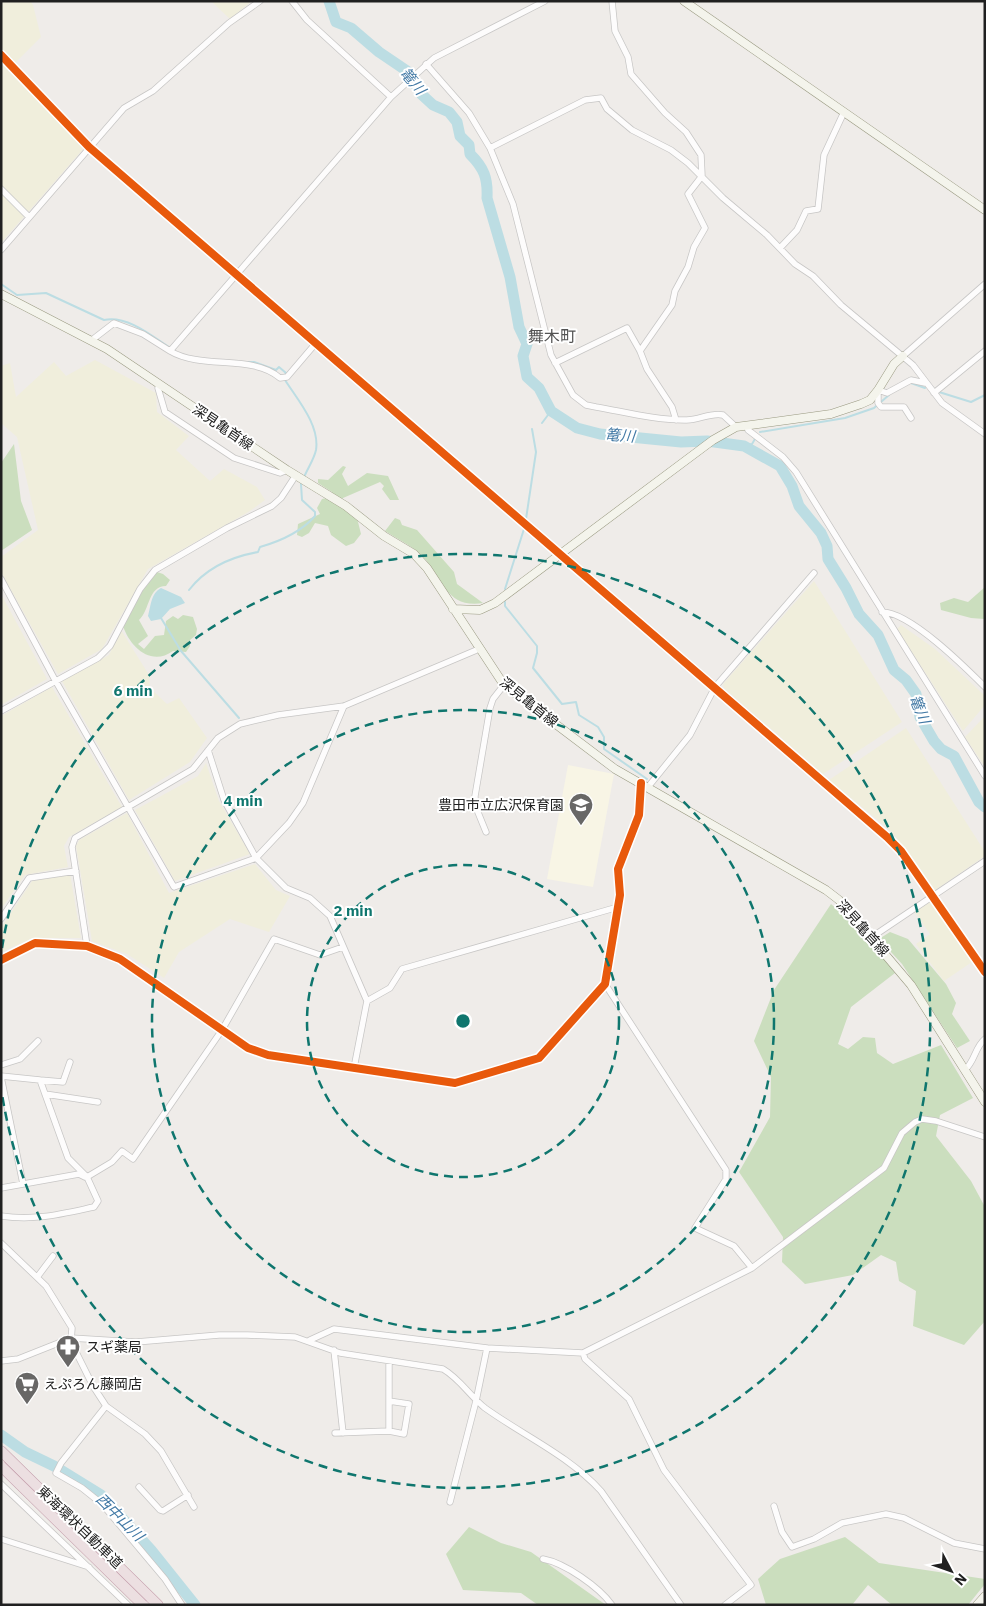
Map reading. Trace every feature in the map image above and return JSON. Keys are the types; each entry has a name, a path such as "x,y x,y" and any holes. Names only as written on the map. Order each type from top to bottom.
{"highway":[{"name":"東海環状自動車道","path":"1,1452 158,1605"},
{"name":"東海環状自動車道","path":"1,1466 143,1605"}],"main road":[{"path":"684,1 985,210"},
{"name":"深見亀首線","path":"1,294 92,340 287,470 346,506 384,536 414,554 427,568 479,650 504,685 615,769 826,890 839,900 911,985 985,1102"},
{"path":"453,609 472,610 486,608 688,458 735,427 846,410 870,400 894,364 903,356"},
{"path":"977,1605 985,1596"}],"street":[{"path":"1,250 124,108 153,91 222,29 260,1"},
{"path":"292,1 307,20 392,96"},
{"path":"170,350 392,96 426,64 448,49 545,1"},
{"path":"612,1 615,31 628,57 631,74 665,113 686,132 701,155 702,176 688,194 688,199 706,228 694,247 688,267 675,292 672,305 640,351"},
{"path":"1,55 89,147 901,851 985,972"},
{"path":"426,64 469,113 490,148 513,204 528,272 555,363 568,389 579,401 586,405 676,420 695,421 718,414 726,417 735,427"},
{"path":"490,148 585,100 600,98 607,109 632,130 671,150 702,176 723,198 780,248 795,264 821,284 841,306 903,356 916,369 942,404 985,434"},
{"path":"780,248 797,230 806,212 818,209 824,155 844,112"},
{"path":"1,189 29,217"},
{"path":"903,356 985,284"},
{"path":"92,340 114,323 143,334 181,357 260,368 285,377 316,343"},
{"path":"555,363 627,328 640,351 647,369 672,407 676,420"},
{"path":"934,393 985,351"},
{"path":"911,418 904,407 884,407 878,403 878,390 887,393 911,380 925,383"},
{"path":"159,384 158,388 165,412 193,432 234,458 280,473 287,470"},
{"path":"746,425 748,430 783,457 796,472 985,776"},
{"path":"1,711 98,658 105,652 140,589 155,570 226,528 272,506 281,498 296,475"},
{"path":"1,960 35,943 87,946 120,959 248,1048 268,1056 455,1083 538,1058 605,984 620,895 618,869 639,815 645,785 690,735 714,687 814,574"},
{"path":"1,579 55,680 174,887 256,858 290,823 303,803 344,706"},
{"path":"882,612 893,614 932,639 985,687"},
{"path":"87,946 72,847 75,838 193,769 218,738 240,724 278,714 344,706 479,650"},
{"path":"486,832 475,805 475,796 490,708 493,699 504,685"},
{"path":"208,750 224,800 256,858 286,888 310,898 330,916 367,1001 354,1068"},
{"path":"872,938 985,861"},
{"path":"1,919 30,878 76,871"},
{"path":"367,1001 390,988 402,969 618,907"},
{"path":"87,1177 112,1162 122,1151 132,1159 222,1030 274,939 320,955 343,947"},
{"path":"605,984 726,1170 726,1179 695,1228 734,1246 752,1268"},
{"path":"965,1070 973,1063 980,1044 985,1039"},
{"path":"1,1064 20,1060 38,1041"},
{"path":"23,1184 1,1077 63,1082 70,1062"},
{"path":"1,1216 26,1219 94,1207 98,1200 87,1177 68,1158 40,1080"},
{"path":"45,1094 98,1102"},
{"path":"310,1340 334,1329 487,1348 583,1354 752,1268 876,1175 888,1161 902,1133 915,1122 922,1119 936,1121 985,1137"},
{"path":"1,1188 79,1174 87,1177"},
{"path":"1,1243 38,1276 72,1328 71,1342 88,1378 106,1406 150,1440 171,1467 194,1507"},
{"path":"38,1276 53,1256"},
{"path":"1,1361 18,1359 71,1338 136,1342 218,1335 247,1335 296,1337 310,1340 334,1350 443,1369 457,1378 476,1401 586,1475 604,1496 681,1605"},
{"path":"450,1502 476,1401 487,1348"},
{"path":"334,1350 343,1433"},
{"path":"583,1354 585,1359 629,1399 664,1470 751,1585 725,1605"},
{"path":"389,1360 389,1431"},
{"path":"335,1433 389,1431 404,1434 409,1404 389,1401"},
{"path":"106,1406 61,1462 56,1473 82,1488 102,1504 165,1579 182,1605"},
{"path":"1,1452 15,1467 1,1483 128,1605"},
{"path":"139,1487 163,1511 188,1495"},
{"path":"774,1506 782,1532 792,1547 814,1539 842,1522 886,1514 904,1518 954,1543 985,1549"},
{"path":"1,1539 91,1568"},
{"path":"543,1559 556,1561 584,1580 612,1605"}],"shaded area":[{"path":"1,1 30,1 33,5 41,37 14,64 1,51"},
{"path":"211,1 252,1 230,19"},
{"path":"3,64 85,147 1,243 1,66"},
{"path":"95,360 156,393 157,412 189,436 176,450 210,481 224,469 257,487 265,500 250,511 148,569 102,649 58,674 1,572 1,557 38,530 17,437 1,423 1,366 10,363 16,397 54,362 66,376"},
{"path":"814,581 902,722 823,774 724,688 723,684"},
{"path":"1,594 47,679 1,705"},
{"path":"901,625 935,649 985,696 985,705 963,731 897,629"},
{"path":"121,630 149,675 150,688 167,704 179,698 207,738 190,762 129,800 62,681 109,655"},
{"path":"52,687 122,807 69,837 64,846 68,867 25,875 1,909 1,716"},
{"path":"985,716 985,767 965,737"},
{"path":"906,728 985,852 985,856 934,891 891,831 829,780"},
{"path":"206,763 219,801 250,854 175,881 135,810 198,776"},
{"name":"豊田市立広沢保育園","path":"568,765 614,774 593,887 547,879"},
{"path":"127,813 169,893 255,864 276,890 290,896 269,932 230,919 179,952 164,978 127,954 92,941 76,846 79,840"},
{"path":"70,874 81,938 33,938 1,952 1,928 32,881"},
{"path":"931,900 972,962 944,981 916,944 930,934 914,911"}],"green space":[{"path":"14,444 21,501 32,530 1,551 1,463"},
{"path":"343,466 346,467 342,474 348,486 367,473 388,476 399,500 390,500 382,489 384,486 380,482 343,498 339,503 357,518 361,534 354,543 346,546 331,535 328,526 315,523 309,533 302,537 297,535 298,524 320,514 317,508 322,499 327,498 332,492 318,483 318,479 328,480"},
{"path":"395,518 400,520 402,525 417,530 454,572 457,584 483,603 471,604 454,598 422,555 385,531"},
{"path":"157,572 170,580 166,586 160,587 152,594 143,616 139,620 148,636 138,644 144,649 155,636 164,635 166,621 173,616 178,619 183,615 193,617 197,629 196,635 190,640 190,646 186,652 173,651 157,657 149,656 136,647 126,634 123,626 143,587"},
{"path":"985,587 984,619 971,618 941,610 940,603 954,598 968,602"},
{"path":"831,904 863,932 895,973 851,1007 838,1044 848,1049 863,1037 875,1038 877,1053 893,1064 941,1045 973,1098 940,1115 936,1136 971,1181 985,1207 985,1321 964,1345 913,1326 916,1291 899,1281 896,1262 881,1255 853,1275 805,1284 782,1262 783,1237 739,1172 770,1117 771,1077 754,1041 774,990"},
{"path":"890,932 908,939 946,984 956,1003 952,1014 970,1041 957,1048 902,964 879,939"},
{"path":"469,1527 501,1543 531,1552 606,1605 538,1605 521,1593 463,1590 446,1554"},
{"path":"845,1537 879,1563 985,1579 985,1584 968,1605 892,1605 868,1585 852,1605 766,1605 758,1579 780,1559"}],"water":[{"path":"161,588 181,597 185,603 170,609 161,619 151,621 148,616 152,600 155,593"}],"waterway":[{"name":"篭川","path":"329,1 336,22 351,28 379,52 410,73 420,93 433,105 449,112 457,122 460,136 469,145 470,154 479,164 486,179 487,198 510,277 519,327 527,344 523,356 527,377 539,388 551,411 577,428 600,434 681,442 707,441 744,446 780,466 792,486 799,506 821,533 827,546 828,559 859,614 878,635 894,670 906,680 916,694 920,717 934,741 941,749 954,756 979,802 985,807"},
{"path":"1,284 17,295 46,293 104,320 113,319 130,323 170,348"},
{"path":"245,362 254,362 276,370 279,367 286,373 285,375"},
{"path":"285,380 315,431 316,450 305,475"},
{"path":"911,383 925,388"},
{"path":"939,392 971,402 985,395"},
{"path":"760,432 845,418 874,408 889,395"},
{"path":"542,423 551,411"},
{"path":"526,519 536,452 532,429"},
{"path":"744,446 752,444 755,439"},
{"path":"189,590 203,575 219,565 228,560 258,552 260,547 290,535 309,522 315,516 315,512 302,500 301,484"},
{"path":"505,589 524,529"},
{"path":"505,602 505,606 537,646 533,668 562,704 576,702 579,715 598,727 604,737 604,749 647,779"},
{"path":"161,618 181,651 239,718"},
{"name":"西中山川","path":"1,1435 25,1452 54,1466 101,1495 151,1550 195,1605"}],"cycle path":[{"path":"1,55 89,147 887,837 901,851 985,972"},
{"path":"1,960 35,943 87,946 120,959 248,1048 268,1055 455,1083 539,1058 605,984 620,895 618,869 639,815 641,783"}],"place":[{"name":"豊田市立広沢保育園","path":"581,826"},
{"name":"スギ薬局","path":"68,1368"},
{"name":"えぷろん藤岡店","path":"27,1405"}],"district":[{"name":"舞木町","path":"552,336"}]}
